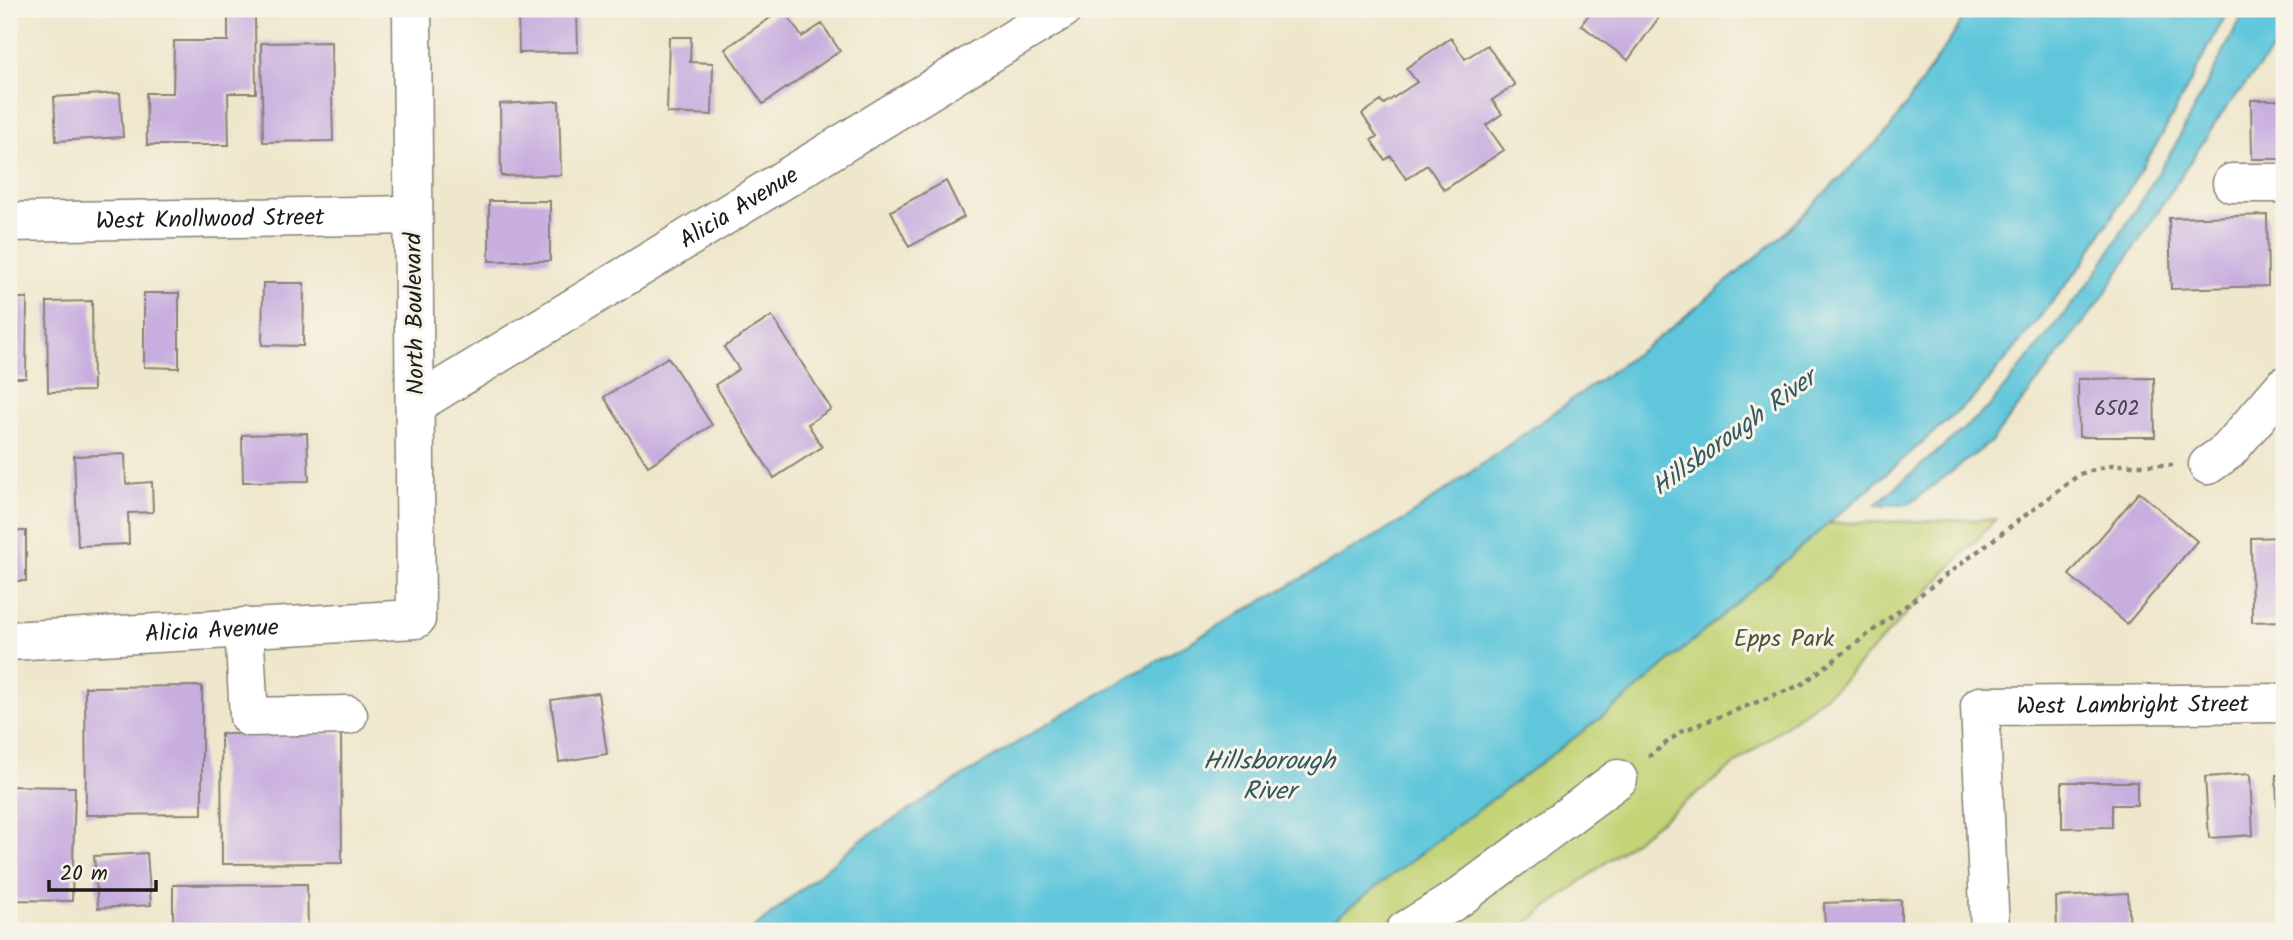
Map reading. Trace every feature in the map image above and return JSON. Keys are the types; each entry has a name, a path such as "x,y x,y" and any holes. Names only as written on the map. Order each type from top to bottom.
{"street":[{"name":"North Boulevard","path":"412,9 416,619"},
{"name":"Alicia Avenue","path":"415,404 1063,9"},
{"path":"2232,183 2284,183"},
{"name":"West Knollwood Street","path":"9,222 413,215"},
{"path":"2208,465 2228,451 2284,386"},
{"name":"Alicia Avenue","path":"9,641 416,619"},
{"path":"244,627 248,718 348,715"},
{"name":"West Lambright Street","path":"1990,931 1980,706 2284,703"},
{"path":"1405,931 1457,899 1618,779"}],"path":[{"path":"1618,779 1682,731 1801,685 2080,474 2112,465 2208,465"}],"green space":[{"name":"Epps Park","path":"1996,519 1839,685 1516,931 1295,931 1808,524"}],"water":[{"name":"Hillsborough River","path":"1967,9 2229,9 2161,137 2082,265 1977,395 1627,698 1318,931 751,931 859,841 1050,722 1404,520 1665,333 1777,240 1889,130 1956,31"},
{"path":"2246,9 2284,9 2284,36 2220,116 2100,301 1992,441 1909,504 1875,505 1989,407 2094,277 2174,147"}],"building":[{"path":"518,9 577,9 578,52 519,53"},
{"path":"783,9 802,37 822,24 840,51 763,104 725,49"},
{"path":"1593,9 1665,9 1628,60 1581,25"},
{"path":"228,15 255,15 256,93 228,93 229,145 147,145 146,93 173,93 174,41 228,41"},
{"path":"669,37 691,37 690,62 713,63 712,115 667,113"},
{"path":"1451,38 1465,59 1487,45 1515,85 1492,100 1502,114 1486,125 1504,150 1444,190 1427,165 1406,179 1391,156 1385,160 1371,140 1377,137 1362,114 1381,101 1384,104 1417,82 1406,68"},
{"path":"331,42 333,141 263,142 261,43"},
{"path":"120,93 123,137 56,141 54,97"},
{"path":"2251,100 2284,100 2284,159 2252,159"},
{"path":"559,101 561,175 501,176 500,104"},
{"path":"946,181 964,217 909,247 891,211"},
{"path":"489,201 550,201 550,261 489,261"},
{"path":"2267,215 2268,286 2171,289 2169,218"},
{"path":"263,283 304,283 303,346 262,345"},
{"path":"144,293 179,293 179,368 144,367"},
{"path":"9,298 27,298 26,378 9,378"},
{"path":"92,301 93,391 48,392 47,302"},
{"path":"772,316 831,409 808,424 822,447 774,478 715,385 739,369 724,347"},
{"path":"668,357 712,425 648,466 604,397"},
{"path":"2154,378 2155,437 2079,437 2078,379"},
{"path":"307,433 309,481 243,482 242,435"},
{"path":"125,454 126,484 152,482 153,512 128,513 129,544 78,546 74,456"},
{"path":"2139,492 2197,541 2127,624 2069,575"},
{"path":"9,531 26,531 26,581 9,581"},
{"path":"2284,537 2284,621 2252,622 2251,538"},
{"path":"202,686 202,814 86,815 85,687"},
{"path":"598,693 607,754 559,762 551,700"},
{"path":"341,733 342,863 222,864 221,734"},
{"path":"2250,774 2253,835 2209,838 2205,777"},
{"path":"2276,775 2284,775 2284,833 2278,833"},
{"path":"2062,782 2137,782 2137,805 2112,805 2112,827 2062,828"},
{"path":"9,786 75,787 72,901 9,900"},
{"path":"147,853 151,905 98,908 94,856"},
{"path":"307,884 308,931 173,931 173,885"},
{"path":"2128,893 2130,931 2057,931 2056,897"},
{"path":"1901,900 1901,931 1825,931 1824,903"}]}
